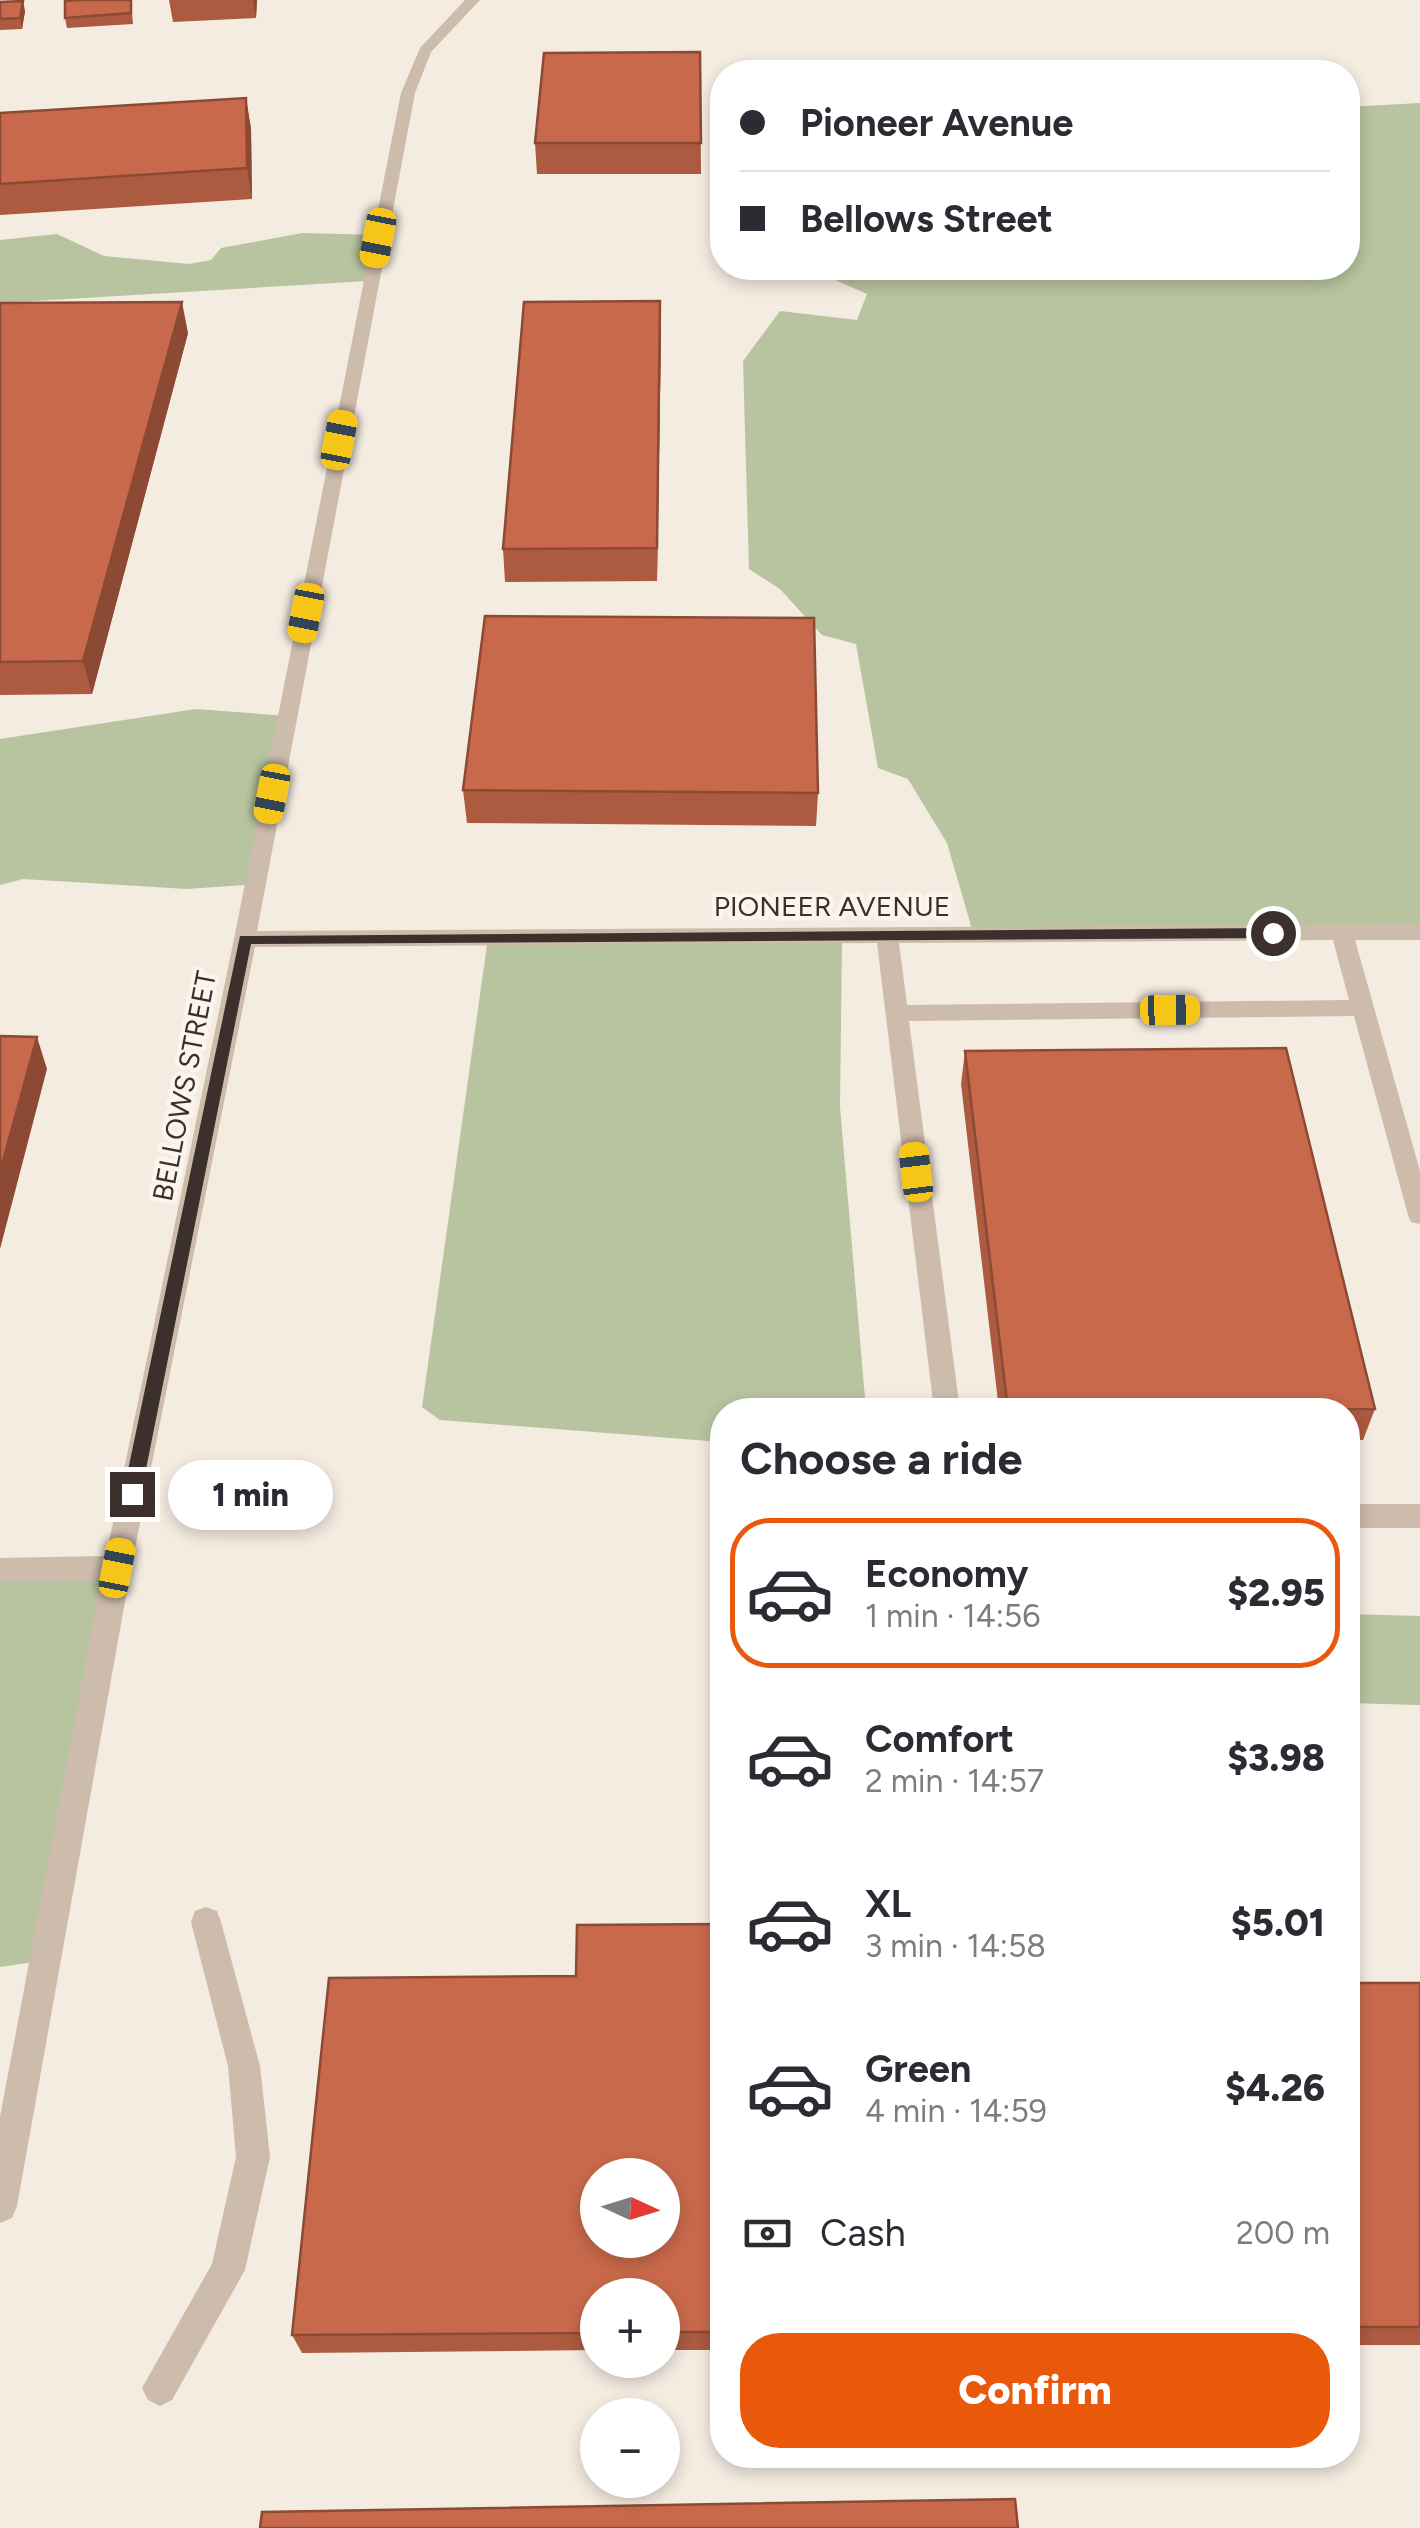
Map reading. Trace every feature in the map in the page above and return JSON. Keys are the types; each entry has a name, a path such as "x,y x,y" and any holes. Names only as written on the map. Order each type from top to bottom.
{"street":[{"name":"BELLOWS STREET","path":"0,2206 117,1568 245,940 371,270 412,74 430,38 473,0"},
{"path":"1342,932 1420,1214"},
{"name":"PIONEER AVENUE","path":"245,940 1420,932"},
{"path":"886,936 944,1398"},
{"path":"896,1013 1366,1008"},
{"path":"1360,1516 1420,1516"},
{"path":"0,1570 117,1568"},
{"path":"160,2388 228,2270 253,2158 244,2066 206,1922"}],"green space":[{"path":"1420,103 1420,936 974,936 947,843 908,779 878,768 856,644 822,635 780,589 749,569 743,361 780,311 857,320 867,294 835,280 1360,280 1360,106"},
{"path":"302,233 379,235 368,281 0,303 0,240 57,234 104,256 189,264 211,260 221,248"},
{"path":"196,709 287,716 259,884 187,889 23,879 0,885 0,739"},
{"path":"842,940 840,1107 865,1398 710,1398 710,1442 440,1420 422,1407 487,945"},
{"path":"121,1571 47,1960 0,1967 0,1572"},
{"path":"1360,1614 1420,1616 1420,1705 1360,1703"}],"building":[{"path":"131,0 131,13 65,18 65,1"},
{"path":"23,1 20,18 0,19 0,2"},
{"path":"700,52 701,143 535,143 544,53"},
{"path":"246,98 247,168 0,184 0,113"},
{"path":"660,301 657,548 503,549 524,302"},
{"path":"182,302 83,661 0,662 0,303"},
{"path":"485,616 814,618 818,793 463,790"},
{"path":"0,1036 37,1037 0,1172"},
{"path":"1286,1048 1375,1409 1360,1409 1360,1398 1007,1398 965,1051"},
{"path":"710,1924 710,2332 680,2332 680,2278 580,2278 580,2333 292,2335 329,1978 576,1976 577,1925"},
{"path":"1360,1983 1420,1983 1420,2327 1360,2327"},
{"path":"1015,2499 1018,2528 260,2528 262,2512"}],"route":[{"path":"132,1494 245,940 1273,933"}]}
